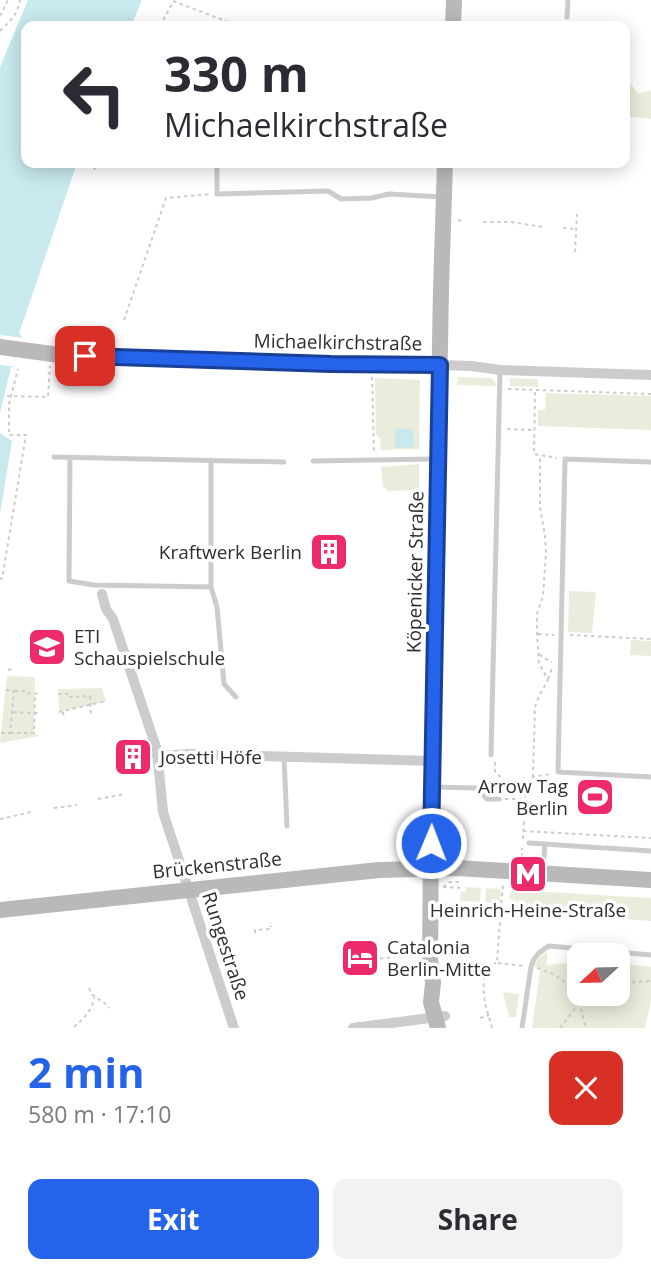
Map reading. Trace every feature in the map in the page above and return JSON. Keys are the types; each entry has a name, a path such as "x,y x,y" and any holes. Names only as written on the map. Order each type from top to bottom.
{"main road":[{"path":"453,21 454,0"},
{"name":"Köpenicker Straße","path":"441,1022 431,1002 433,983 430,950 430,868 446,168"},
{"name":"Michaelkirchstraße","path":"0,347 67,356 440,365"},
{"path":"430,868 651,880"},
{"name":"Brückenstraße","path":"3,911 379,870 430,868"}],"street":[{"name":"Michaelkirchstraße","path":"440,365 500,370 651,375"},
{"name":"Rungestraße","path":"102,590 106,609 113,619 157,750 163,813 234,1028"},
{"path":"157,756 190,754 432,761"},
{"path":"353,1028 441,1022"}],"lane":[{"path":"568,0 568,17"},
{"path":"217,168 217,194 328,191 341,199 372,198 389,194 444,197"},
{"path":"491,755 500,370"},
{"path":"54,457 285,461"},
{"path":"70,457 69,580 102,590 211,587"},
{"path":"313,461 438,459"},
{"path":"651,462 565,459 558,772 651,777"},
{"path":"211,460 211,587 217,607 224,684 236,697"},
{"path":"284,757 287,826"},
{"path":"432,786 477,788 487,799 499,799"},
{"path":"529,843 651,851"},
{"path":"543,873 545,844"},
{"path":"522,1028 531,967 537,954 549,946 567,947"},
{"path":"630,953 651,955"}],"path":[{"path":"0,16 8,0"},
{"path":"0,31 15,16 20,0"},
{"path":"162,21 173,0 226,21"},
{"path":"124,320 166,198 217,194"},
{"path":"575,252 577,214"},
{"path":"458,220 463,220"},
{"path":"483,222 511,222 543,227"},
{"path":"562,228 577,229"},
{"path":"7,396 48,397 50,366"},
{"path":"0,578 2,579 26,435 9,435 9,404 18,369"},
{"path":"372,376 374,460"},
{"path":"44,377 49,377"},
{"path":"500,389 651,394"},
{"path":"535,390 534,454 565,459"},
{"path":"499,429 534,430"},
{"path":"540,455 540,507 546,553 543,596 537,614 537,634 539,663 548,680"},
{"path":"537,634 651,639"},
{"path":"522,857 526,787 533,777 535,707 554,662 539,653"},
{"path":"8,670 13,669"},
{"path":"6,690 40,694"},
{"path":"10,733 14,691"},
{"path":"1,733 34,733 35,694"},
{"path":"58,694 90,696 91,714"},
{"path":"59,712 106,701"},
{"path":"63,711 64,719"},
{"path":"12,712 40,713"},
{"path":"491,755 495,762 495,772 505,780 504,786 509,791 526,791"},
{"path":"533,777 558,772"},
{"path":"98,799 125,794"},
{"path":"499,799 525,799"},
{"path":"54,808 77,805"},
{"path":"0,819 31,812"},
{"path":"523,831 651,838"},
{"path":"409,841 409,846 414,846"},
{"path":"497,962 504,871"},
{"path":"442,887 450,882 462,882"},
{"path":"453,888 463,888"},
{"path":"442,904 501,908"},
{"path":"255,933 255,930 271,929 271,926"},
{"path":"361,961 363,975 356,976 354,961 396,957"},
{"path":"492,1028 482,985 489,965 497,962 531,967 555,974 567,984"},
{"path":"630,984 651,981"},
{"path":"89,988 94,998 106,1003 109,1008"},
{"path":"74,1027 87,1015 93,1006 94,998"},
{"path":"560,1028 576,1006"},
{"path":"580,1006 586,1028"},
{"path":"480,1018 489,1015"}],"green space":[{"path":"630,84 638,94 651,90 651,119 630,117"},
{"path":"458,377 491,378 496,386 457,385"},
{"path":"375,378 420,380 419,449 381,450 380,438 376,435"},
{"path":"510,378 538,379 538,387 510,386"},
{"path":"546,393 651,396 651,430 538,426 538,410 545,410"},
{"path":"419,464 419,490 388,491 383,487 381,467"},
{"path":"569,591 596,592 592,633 568,632"},
{"path":"631,640 651,641 651,656 630,655"},
{"path":"7,676 35,677 34,733 39,736 0,743"},
{"path":"102,688 106,701 59,712 58,689"},
{"path":"466,887 481,888 480,902 460,901 461,891 466,892"},
{"path":"486,888 501,889 500,904 485,902"},
{"path":"513,890 651,898 651,921 527,911 527,907 516,905 509,897"},
{"path":"547,952 547,965 567,963 567,1006 630,1006 630,964 651,967 651,1001 645,1028 532,1028 542,969 534,966 538,958"},
{"path":"503,992 519,994 516,1017 509,1017"}],"water":[{"path":"28,0 142,0 133,21 21,21 21,168 75,168 19,333 22,337 14,367 11,367 0,413 0,67"},
{"path":"395,429 413,429 414,447 395,448"},
{"path":"0,433 12,441 0,514"}],"pier":[{"path":"0,335 25,338 18,367 0,365"}],"place":[{"name":"Kraftwerk Berlin","path":"329,552"},
{"name":"ETI Schauspielschule","path":"47,647"},
{"name":"Josetti Höfe","path":"133,757"},
{"name":"Arrow Tag Berlin","path":"595,797"},
{"name":"Heinrich-Heine-Straße","path":"528,874"},
{"name":"Catalonia Berlin-Mitte","path":"360,958"}],"route":[{"path":"85,356 440,365 431,843"}]}
